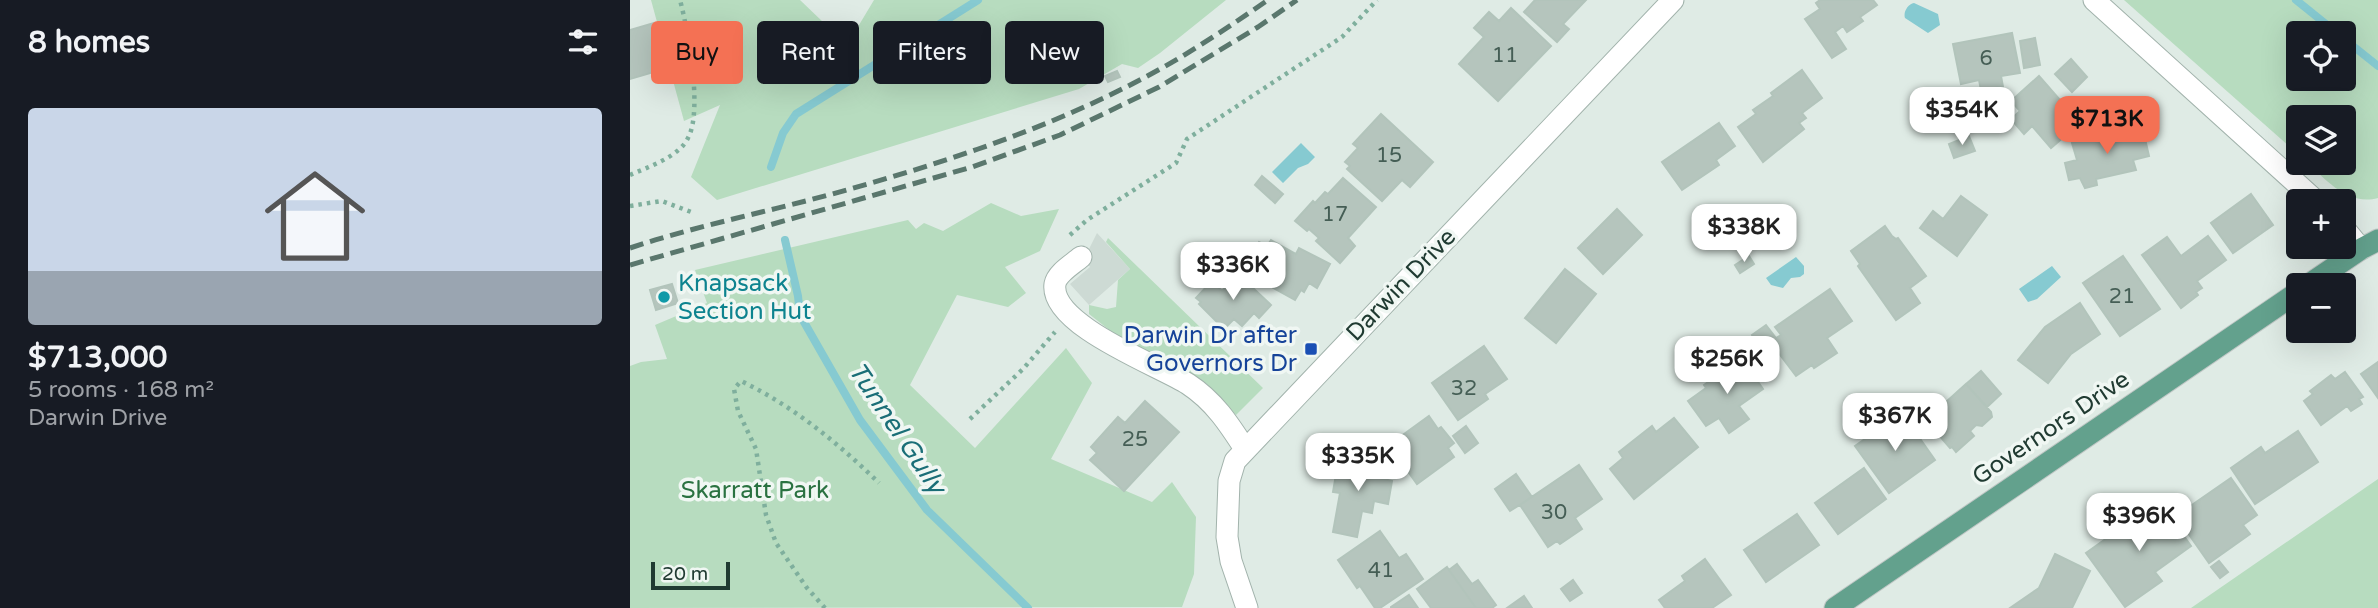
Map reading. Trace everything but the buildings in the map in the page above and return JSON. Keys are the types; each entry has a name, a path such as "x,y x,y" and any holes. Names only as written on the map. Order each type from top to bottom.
{"main road":[{"path":"2326,273 2369,245"},
{"name":"Governors Drive","path":"1835,608 2286,300"}],"street":[{"name":"Darwin Drive","path":"1247,608 1231,561 1227,537 1229,481 1233,465 1245,449 1673,0"},
{"path":"2094,0 2303,189"},
{"path":"1081,257 1058,277 1055,283 1059,298 1068,312 1100,338 1176,377 1209,400 1245,449"}],"path":[{"path":"630,175 680,149 689,137 694,117 693,66 680,0"},
{"path":"1064,239 1087,220 1176,163 1187,139 1342,37 1377,0"},
{"path":"630,206 662,201 694,213"},
{"path":"971,419 1023,369 1055,332 1068,312"},
{"path":"825,608 807,588 776,543 766,515 756,449 738,411 734,389 741,381 758,389 821,431 879,483"}],"shaded area":[{"path":"1097,233 1130,269 1089,305 1070,284 1090,267 1084,259"}],"green space":[{"path":"651,0 800,0 822,21 757,21 757,84 859,84 859,25 874,0 1226,0 1138,68 1122,64 1104,74 1104,21 1005,21 1005,84 1088,84 1079,89 717,200 691,177 720,105 684,121 674,84 743,84 743,21 657,21"},
{"path":"2124,0 2378,0 2378,198 2357,198 2356,189 2338,189 2321,175 2356,175 2356,105 2286,105 2286,143"},
{"name":"Skarratt Park","path":"991,203 1021,216 1059,209 1040,251 1005,267 1026,293 1008,307 957,295 910,385 975,448 1066,348 1092,383 1051,459 1152,502 1172,482 1196,517 1194,574 1182,607 630,608 630,366 667,359 655,325 707,303 695,270 908,220 916,229 924,223 943,231"},
{"path":"1108,238 1263,388 1236,415 1207,384 1117,336 1089,314 1089,305 1107,309 1116,307 1118,280 1130,269 1106,242"},
{"path":"2378,479 2378,608 2191,608"}],"water":[{"path":"1914,3 1938,14 1940,25 1928,33 1905,18 1906,9"},
{"path":"1301,143 1315,157 1298,168 1283,183 1272,172"},
{"path":"1796,257 1804,266 1804,274 1791,278 1783,288 1771,285 1766,278"},
{"path":"2052,266 2061,277 2037,299 2028,302 2019,289"}],"waterway":[{"name":"Tunnel Gully","path":"771,167 783,133 796,114 978,0"},
{"path":"2296,0 2322,21"},
{"path":"2356,48 2378,66"},
{"name":"Tunnel Gully","path":"785,240 800,315 860,420 927,510 1028,608"}],"railway":[{"path":"630,248 889,178 1004,140 1079,109 1151,74 1268,0"},
{"path":"630,265 972,167 1060,135 1159,87 1297,0"}],"place":[{"name":"Knapsack Section Hut","path":"664,297"},
{"name":"Darwin Dr after Governors Dr","path":"1311,349"}]}
